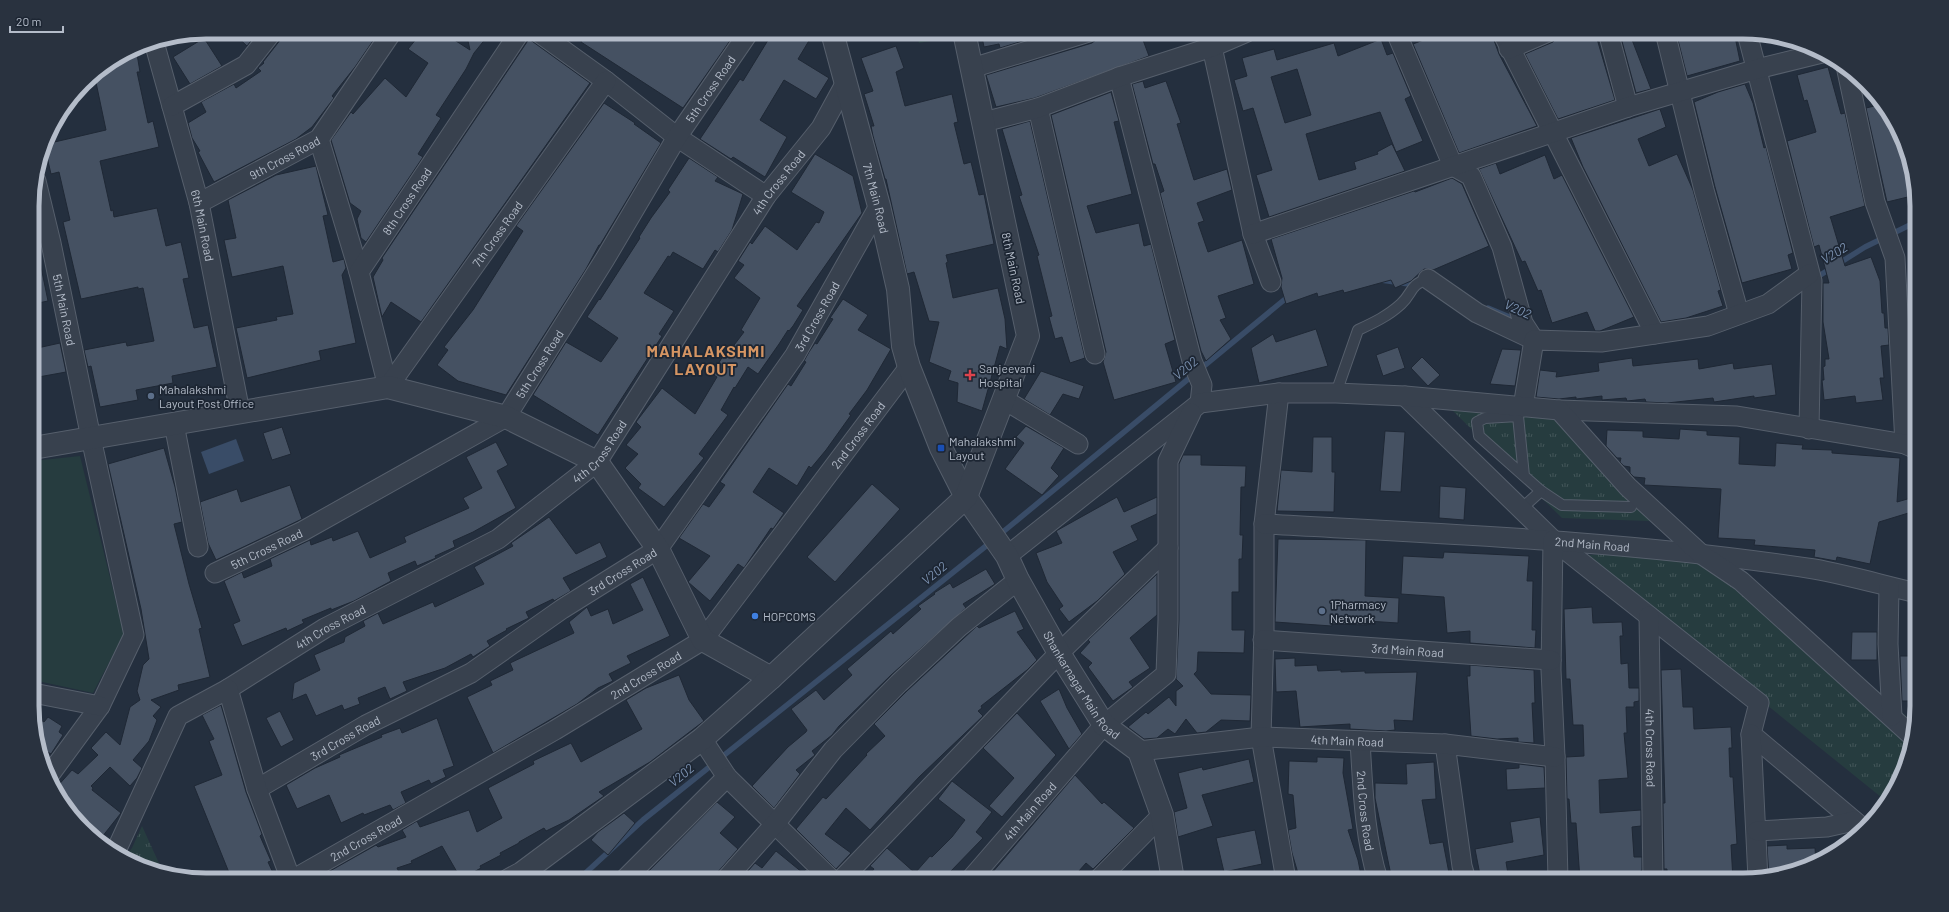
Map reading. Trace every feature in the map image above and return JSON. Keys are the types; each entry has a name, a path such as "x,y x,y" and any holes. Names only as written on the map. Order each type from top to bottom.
{"street":[{"path":"172,106 246,64 266,39"},
{"name":"9th Cross Road","path":"199,203 319,138 387,39"},
{"name":"8th Cross Road","path":"359,272 515,39"},
{"path":"548,39 606,81 677,137 766,196"},
{"name":"5th Cross Road","path":"215,572 303,531 506,417 605,259 677,137 744,39"},
{"name":"7th Main Road","path":"834,39 878,206 898,289 903,346 909,367 941,448 966,497"},
{"name":"8th Main Road","path":"966,39 1028,336 966,497"},
{"path":"972,68 1066,39"},
{"path":"984,122 1038,108 1119,78 1212,47 1231,39"},
{"path":"1399,39 1453,166 1471,176 1502,247 1523,323 1534,340 1522,407"},
{"path":"1610,39 1628,107"},
{"path":"1667,39 1704,190 1739,314"},
{"path":"1749,39 1812,281 1809,429"},
{"path":"1505,40 1655,334"},
{"name":"6th Main Road","path":"155,47 199,203 240,412"},
{"path":"1212,47 1253,234 1271,282"},
{"path":"1253,234 1397,187 1551,132 1628,107 1757,69 1814,55"},
{"path":"1848,76 1875,202 1895,258 1910,435"},
{"path":"1119,78 1192,360 1198,399"},
{"name":"7th Cross Road","path":"388,387 606,81"},
{"name":"4th Cross Road","path":"117,848 178,716 228,689 324,628 498,539 597,462 766,196 821,128 845,84"},
{"path":"1038,108 1095,354"},
{"path":"319,138 359,272 388,387"},
{"name":"5th Main Road","path":"39,194 51,243 90,438 134,635 100,706 53,772"},
{"name":"3rd Cross Road","path":"257,789 366,725 471,673 562,610 658,549 795,355 878,206"},
{"path":"1428,280 1477,313 1534,340 1601,342 1708,326 1768,304 1809,274"},
{"name":"2nd Cross Road","path":"304,873 555,730 703,640 909,367"},
{"path":"39,447 388,387 506,417 597,462 658,549 703,640 771,678"},
{"path":"1007,556 1198,399 1279,393 1336,393 1405,396 1559,410 1738,416 1910,447"},
{"path":"1279,393 1264,524 1261,737 1285,873"},
{"path":"1405,396 1553,540 1759,704 1751,734 1758,873"},
{"path":"1003,399 1078,444"},
{"name":"4th Main Road","path":"976,873 1104,725 1166,674 1168,461 1198,399"},
{"path":"1559,410 1628,487 1701,554 1741,581 1908,732"},
{"path":"174,424 198,547"},
{"path":"522,873 702,739 771,678 966,497"},
{"name":"Shankarnagar Main Road","path":"966,497 1007,556 1018,580 1059,653 1104,725 1139,751"},
{"name":"2nd Main Road","path":"1264,524 1553,540 1701,554 1815,569 1910,592"},
{"path":"1553,540 1551,660 1558,873"},
{"path":"848,873 1059,653 1168,548"},
{"path":"731,873 775,824 834,750 899,683 959,627 1018,580"},
{"path":"1889,587 1888,644 1892,716"},
{"name":"4th Cross Road","path":"1649,616 1653,873"},
{"name":"3rd Main Road","path":"1263,640 1551,660"},
{"path":"228,689 257,789 289,873"},
{"path":"39,694 100,706"},
{"path":"1751,734 1859,825"},
{"name":"4th Main Road","path":"1139,751 1261,737 1360,742 1445,744 1555,757"},
{"path":"702,739 728,777 825,873"},
{"name":"2nd Cross Road","path":"1360,742 1370,854 1376,873"},
{"path":"1445,744 1464,873"},
{"path":"1139,751 1162,815 1172,873"},
{"path":"631,873 728,777"},
{"path":"1105,873 1162,815"},
{"path":"1757,832 1859,825"}],"lane":[{"path":"1336,393 1358,330 1380,320 1402,304 1417,283 1428,280"},
{"path":"1524,476 1518,416 1485,418 1477,422 1479,436 1524,476 1541,491 1562,505 1631,507"},
{"path":"1521,509 1541,491"}],"green space":[{"path":"918,39 941,39 919,43"},
{"path":"1451,409 1555,415 1677,522 1562,518"},
{"path":"80,456 124,634 93,693 39,681 39,460"},
{"path":"1721,552 1910,719 1907,739 1901,760 1893,780 1883,798 1581,555"},
{"path":"142,826 160,866 127,854 132,848"}],"water":[{"path":"236,439 244,461 209,474 201,452"}],"building":[{"path":"205,39 222,66 190,84 173,57"},
{"path":"240,39 252,39 247,46"},
{"path":"281,39 374,39 355,67 332,96 334,98 312,127 296,139 214,182 198,152 200,151 192,138 188,123 206,112 201,102 234,84 236,88 261,71 258,68 264,63 263,62"},
{"path":"416,39 453,39 470,50 468,39 485,39 474,53 466,69 436,115 441,118 418,154 423,157 366,242 361,238 357,219 361,211 350,203 331,140 351,112 353,114 385,78 406,97 428,63 408,49"},
{"path":"529,39 590,83 421,322 391,302 382,317 373,277 383,260 382,258"},
{"path":"583,39 731,39 683,108 581,42"},
{"path":"769,39 810,39 798,59 829,78 816,99 784,80 760,120 787,137 765,177 733,157 731,159 700,139 740,79 743,81"},
{"path":"982,39 1029,39 1000,48 999,44 984,47"},
{"path":"1097,39 1143,39 1149,56 1035,98 996,107 986,75 1092,43"},
{"path":"1381,39 1387,55 1393,53 1411,96 1405,99 1423,141 1396,152 1380,112 1306,134 1319,180 1356,169 1354,162 1378,154 1377,152 1392,144 1405,171 1269,217 1256,175 1272,170 1253,108 1243,111 1234,80 1247,76 1242,58 1274,49 1277,60 1334,43 1338,56","holes":["1297,69 1311,115 1285,123 1271,77"]},
{"path":"1426,39 1494,39 1499,54 1537,126 1459,153 1413,44"},
{"path":"1556,39 1597,39 1615,100 1558,119 1525,54 1553,42"},
{"path":"1621,39 1632,39 1651,89 1636,93"},
{"path":"1678,39 1735,39 1740,61 1687,76"},
{"path":"896,46 904,68 896,72 905,106 952,94 958,122 954,123 964,164 971,162 979,195 984,194 994,244 946,255 948,262 946,263 953,298 998,288 1005,319 1007,349 1000,346 982,411 957,402 958,383 948,380 951,371 929,362 939,322 929,321 914,272 907,274 886,179 873,136 871,126 874,126 864,94 873,91 861,58"},
{"path":"137,54 140,72 137,72 148,123 153,121 159,147 100,161 111,211 113,210 114,217 157,208 166,246 181,242 189,278 183,279 194,328 208,325 217,367 172,376 173,383 136,390 138,400 100,407 91,366 88,367 84,350 126,342 127,346 154,341 143,288 138,289 138,287 81,299 63,222 70,220 59,172 51,174 47,156 52,143 106,130 96,80 122,61"},
{"path":"1828,67 1841,114 1845,113 1865,206 1830,217 1845,266 1871,257 1880,281 1882,313 1884,313 1885,328 1888,328 1889,345 1881,346 1884,378 1880,378 1883,400 1856,403 1855,396 1824,400 1822,380 1824,380 1823,367 1825,366 1825,359 1829,359 1823,322 1823,283 1829,283 1819,245 1814,247 1787,141 1816,132 1807,100 1804,101 1797,75"},
{"path":"1143,81 1145,88 1166,81 1181,123 1177,124 1194,180 1227,169 1232,190 1197,203 1204,221 1198,223 1208,252 1242,240 1254,284 1218,296 1226,318 1220,320 1231,339 1206,361 1201,351 1160,193 1164,191 1155,164 1153,164 1132,84"},
{"path":"1745,84 1753,103 1764,148 1766,147 1793,253 1788,255 1792,269 1742,283 1715,187 1694,102 1718,92"},
{"path":"1111,92 1119,121 1114,122 1132,194 1087,206 1096,233 1139,223 1144,246 1151,244 1175,340 1165,344 1176,382 1114,400 1103,362 1106,352 1051,115"},
{"path":"604,103 635,123 634,124 661,143 586,269 506,395 458,381 437,365 448,350 444,347 473,310 523,231 516,226"},
{"path":"1877,105 1893,132 1907,173 1910,196 1887,202 1866,108"},
{"path":"1660,109 1666,127 1638,139 1649,166 1677,154 1693,190 1721,290 1718,291 1723,306 1686,318 1661,322 1583,167 1571,138"},
{"path":"1030,121 1085,358 1070,363 1062,337 1055,339 1049,317 1052,316 1037,256 1039,255 1019,196 1022,195 1002,129"},
{"path":"815,154 853,176 862,213 797,306 803,310 758,374 748,367 735,388 734,387 721,410 728,415 699,454 704,458 664,507 638,488 641,484 625,468 638,454 626,445 641,427 636,422 662,388 695,414 717,377 712,374 723,356 725,357 744,332 741,330 760,298 734,278 744,265 738,261 750,242 752,244 765,226 797,250 816,222 819,223 824,212 791,192"},
{"path":"1545,155 1554,179 1562,175 1634,317 1600,331 1595,331 1587,312 1552,323 1541,290 1538,291 1525,261 1522,262 1479,169 1496,163 1500,174"},
{"path":"689,158 718,177 715,181 743,194 732,230 718,252 715,250 703,269 673,252 670,257 668,256 644,293 674,311 659,334 662,336 598,435 533,395 566,342 601,362 618,338 587,317 599,299 600,300 640,238 639,237 651,218 670,192 668,190"},
{"path":"316,166 328,215 323,216 333,262 344,259 346,268 342,275 356,343 319,351 321,360 247,378 236,328 277,320 276,317 293,314 283,266 232,277 224,240 236,238 228,200 276,175"},
{"path":"1452,178 1462,184 1489,246 1433,270 1424,269 1411,281 1395,288 1391,280 1344,293 1343,290 1318,297 1317,293 1286,304 1281,287 1282,278 1271,239 1414,191 1415,192"},
{"path":"39,257 48,301 39,303"},
{"path":"843,299 868,315 858,330 891,349 867,390 849,414 851,415 826,450 811,468 809,466 797,486 769,468 753,492 784,513 773,529 771,528 744,568 738,564 710,601 688,582 710,556 679,538 703,504 709,507 725,485 720,482 788,384 791,386 806,362 804,361 809,352 815,343 817,344 833,319 830,318"},
{"path":"1316,329 1328,366 1259,383 1251,348 1273,334 1276,342"},
{"path":"60,343 66,372 39,377 39,348"},
{"path":"1398,347 1405,368 1383,376 1376,355"},
{"path":"1502,349 1521,350 1515,386 1490,384"},
{"path":"1422,357 1440,375 1428,386 1411,368"},
{"path":"1632,358 1633,366 1698,359 1699,369 1733,363 1734,369 1772,364 1776,395 1754,398 1754,396 1714,402 1713,398 1667,403 1646,402 1645,399 1627,401 1626,398 1602,400 1602,396 1576,399 1576,397 1559,399 1536,397 1540,370 1557,372 1556,377 1599,371 1598,363"},
{"path":"1041,371 1084,386 1079,399 1063,394 1050,415 1024,399"},
{"path":"1026,426 1064,448 1051,468 1059,476 1042,495 1005,469 1024,443 1016,437"},
{"path":"282,427 291,454 272,460 263,433"},
{"path":"1680,429 1707,431 1707,435 1740,437 1739,464 1775,466 1776,443 1803,445 1802,449 1832,450 1832,453 1900,458 1897,502 1910,498 1910,513 1879,522 1870,564 1837,557 1836,561 1814,557 1815,550 1754,545 1755,540 1718,538 1721,489 1644,485 1645,478 1634,477 1630,473 1630,467 1624,466 1620,462 1621,458 1617,458 1606,446 1607,430 1643,431 1643,437 1679,439"},
{"path":"1385,431 1405,432 1401,492 1380,491"},
{"path":"1313,437 1332,437 1332,472 1335,472 1334,512 1277,511 1281,470 1312,472"},
{"path":"496,442 508,465 497,471 516,508 473,532 453,541 455,547 435,556 436,558 417,566 415,561 388,573 391,581 354,601 331,610 331,608 302,620 304,623 287,631 286,628 242,646 233,624 240,621 224,581 242,572 244,578 272,566 270,559 310,540 311,545 332,537 333,541 358,531 370,558 406,542 404,537 469,508 463,498 482,488 466,457"},
{"path":"164,448 175,487 182,522 174,524 202,628 199,629 210,677 178,685 179,690 151,700 161,707 153,716 157,720 149,741 133,760 142,768 137,778 130,786 110,767 91,786 93,788 92,790 121,813 102,837 73,808 59,785 72,770 78,774 98,755 91,748 106,732 120,745 130,707 140,700 137,691 143,665 149,659 141,609 108,464"},
{"path":"1183,455 1201,455 1201,465 1246,466 1245,487 1241,487 1240,535 1243,535 1242,559 1239,559 1239,592 1232,592 1232,630 1245,630 1244,653 1198,652 1197,671 1194,674 1211,694 1251,695 1250,721 1221,720 1206,732 1197,733 1186,719 1175,734 1168,729 1157,738 1144,739 1128,727 1146,712 1148,714 1169,697 1176,706 1176,691 1183,686 1176,679 1179,620 1179,464"},
{"path":"872,484 900,509 835,582 807,557"},
{"path":"290,485 302,519 216,560 208,543 200,502 237,489 241,502"},
{"path":"1440,486 1466,488 1464,520 1439,518"},
{"path":"1117,497 1124,512 1157,497 1157,514 1131,526 1138,540 1113,552 1125,574 1097,601 1069,622 1059,609 1063,606 1047,582 1036,553 1062,543 1056,531"},
{"path":"549,517 576,554 600,542 607,557 563,578 571,591 554,601 553,599 526,612 529,618 506,629 507,630 487,641 490,646 473,657 471,654 445,668 403,682 407,691 390,699 385,687 358,698 360,704 344,710 342,705 316,716 306,694 292,700 294,683 320,670 314,655 344,642 345,637 365,626 363,621 378,613 383,624 433,602 435,607 484,584 474,567 513,546 511,543"},
{"path":"1278,539 1366,540 1365,596 1399,598 1398,623 1367,621 1367,625 1332,624 1332,626 1275,622"},
{"path":"1444,552 1529,556 1527,581 1533,581 1532,630 1536,630 1535,648 1470,643 1470,631 1447,633 1444,597 1401,594 1403,556 1443,558"},
{"path":"986,569 995,584 963,604 966,608 891,675 839,726 832,735 812,751 815,755 796,770 800,774 774,808 752,786 788,747 806,732 807,730 791,709 816,690 824,700 852,675 847,669 891,631 893,634 921,609 918,606 935,594 934,593 950,583 953,588"},
{"path":"1157,574 1157,615 1130,638 1150,668 1129,682 1133,687 1113,701 1088,667 1092,663 1080,653 1090,642 1088,640"},
{"path":"643,577 670,636 627,656 631,663 609,674 613,681 598,688 577,704 493,753 467,697 492,685 490,681 513,670 510,663 574,633 569,622 587,607 591,616 608,609 613,624 643,610 630,584"},
{"path":"1592,607 1593,623 1622,622 1623,636 1620,636 1621,664 1628,663 1629,688 1639,688 1639,701 1634,702 1634,707 1626,707 1627,733 1624,733 1628,778 1599,780 1600,813 1641,810 1641,826 1632,827 1634,857 1642,857 1642,870 1638,873 1580,873 1576,823 1571,823 1569,799 1567,799 1566,757 1584,756 1583,725 1573,725 1570,679 1566,679 1564,609"},
{"path":"1015,611 1024,629 1017,632 1037,660 1027,670 981,706 982,708 978,711 983,716 919,777 870,830 846,808 825,834 851,853 836,869 796,829 823,797 826,799 867,755 866,754 885,736 874,724 907,691 977,626 979,628"},
{"path":"1852,632 1877,632 1877,660 1851,660"},
{"path":"1900,656 1910,656 1910,701 1902,701"},
{"path":"1295,658 1295,666 1317,665 1318,671 1365,671 1365,673 1417,672 1413,721 1394,720 1395,730 1386,731 1350,729 1350,724 1300,727 1296,691 1276,692 1275,659"},
{"path":"1470,665 1534,670 1535,703 1532,703 1534,743 1518,742 1518,738 1497,739 1471,736 1467,676 1470,676"},
{"path":"1681,669 1683,707 1693,707 1694,729 1731,727 1732,748 1729,748 1730,777 1733,777 1737,844 1731,845 1733,873 1667,873 1667,869 1664,869 1663,803 1665,803 1661,670"},
{"path":"679,675 689,700 704,721 650,762 599,792 604,796 569,820 546,831 544,828 500,853 501,855 480,866 481,868 472,873 458,873 442,846 411,861 412,863 397,868 400,873 326,873 376,845 378,847 406,837 402,830 417,821 420,827 469,810 477,832 502,818 488,788 534,764 533,761 571,743 581,762 642,729 626,700 646,688"},
{"path":"1059,689 1067,708 1082,734 1069,749 1040,701"},
{"path":"221,705 246,792 262,834 260,836 271,861 268,862 273,873 229,873 194,786 222,775 209,741 214,739 202,715"},
{"path":"280,711 294,740 281,747 266,718"},
{"path":"1017,713 1056,755 1002,817 989,806 1014,778 983,748"},
{"path":"48,717 62,726 59,732 63,735 51,754 46,751 42,739 39,719 44,722"},
{"path":"437,718 454,766 443,770 446,777 431,784 429,780 401,792 406,803 393,810 390,805 364,815 363,813 341,823 329,795 297,809 286,785 315,768 340,757 339,755 382,737 381,735 400,728 402,733"},
{"path":"1317,757 1344,758 1343,773 1353,829 1348,830 1361,873 1298,873 1292,853 1288,830 1296,828 1293,795 1288,794 1289,761 1317,762"},
{"path":"1249,759 1254,782 1202,795 1213,826 1178,837 1174,812 1187,808 1178,773 1202,767 1203,770"},
{"path":"1434,762 1436,799 1422,800 1430,844 1443,842 1449,873 1391,873 1375,798 1375,783 1407,784 1406,764"},
{"path":"1519,764 1544,767 1545,788 1507,790 1506,769 1519,768"},
{"path":"1075,775 1102,804 1104,802 1134,828 1093,869 1086,863 1077,873 992,873"},
{"path":"952,781 992,812 976,832 983,838 950,872 951,873 915,873 930,856 932,857 952,837 965,820 938,799"},
{"path":"717,802 735,817 720,833 738,849 717,873 647,873"},
{"path":"624,813 635,823 608,855 591,840 598,832"},
{"path":"1540,817 1544,855 1506,862 1508,873 1480,873 1475,849 1513,842 1510,822"},
{"path":"1255,830 1262,864 1224,872 1216,838"},
{"path":"1787,845 1787,849 1815,848 1816,857 1797,864 1769,871 1767,846"},
{"path":"887,848 915,873 871,873 874,869 870,866"},
{"path":"776,851 803,873 746,873 755,863 762,868"},
{"path":"806,869 810,873 803,873"}],"waterway":[{"name":"V202","path":"1814,279 1865,247 1910,225"},
{"name":"V202","path":"1381,280 1416,285"},
{"name":"V202","path":"998,536 1290,295"},
{"name":"V202","path":"1488,308 1519,321"},
{"name":"V202","path":"586,873 643,820 991,542"}],"place":[{"name":"Sanjeevani Hospital","path":"970,375"},
{"name":"Mahalakshmi Layout Post Office","path":"151,396"},
{"name":"Mahalakshmi Layout","path":"941,448"},
{"name":"1Pharmacy Network","path":"1322,611"},
{"name":"HOPCOMS","path":"755,616"}],"district":[{"name":"MAHALAKSHMI LAYOUT","path":"706,359"}]}
